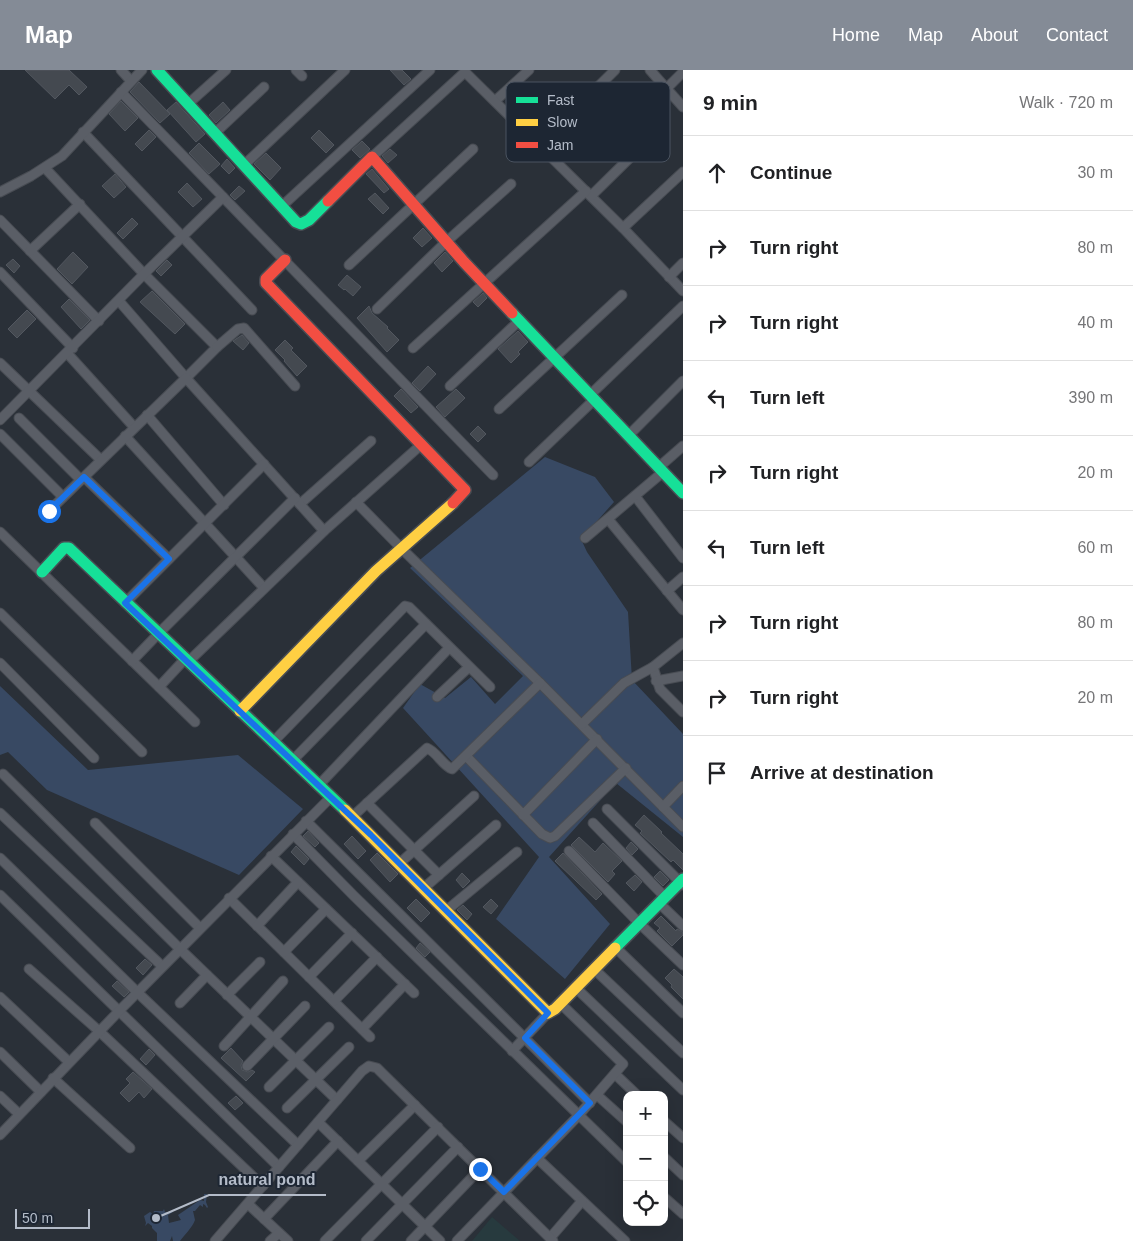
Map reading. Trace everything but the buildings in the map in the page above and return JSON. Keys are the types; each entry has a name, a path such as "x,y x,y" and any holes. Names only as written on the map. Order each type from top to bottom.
{"street":[{"path":"121,70 131,80"},
{"path":"0,192 45,168 62,156 142,70"},
{"path":"157,70 296,222 301,224 305,223 372,157 465,71 506,113"},
{"path":"188,104 226,70"},
{"path":"244,165 345,70"},
{"path":"282,206 430,70"},
{"path":"516,82 529,70"},
{"path":"603,82 615,70"},
{"path":"650,70 661,82"},
{"path":"670,85 683,72"},
{"path":"215,132 264,87"},
{"path":"670,91 683,106"},
{"path":"121,92 494,475"},
{"path":"495,102 506,92"},
{"path":"83,132 252,310"},
{"path":"349,265 473,149"},
{"path":"372,157 446,242 683,493"},
{"path":"556,162 683,291"},
{"path":"413,348 484,282 623,162"},
{"path":"45,168 144,274 217,347"},
{"path":"623,228 683,172"},
{"path":"377,309 446,242 511,184"},
{"path":"0,420 30,392 144,274 224,197"},
{"path":"30,251 80,204"},
{"path":"0,220 99,321"},
{"path":"240,712 376,571 462,495 465,490 266,283 265,280 285,260"},
{"path":"669,276 683,263"},
{"path":"0,272 134,427"},
{"path":"499,409 622,295"},
{"path":"119,301 324,531"},
{"path":"529,462 683,306"},
{"path":"450,386 520,320"},
{"path":"49,511 217,347 238,329 244,328 295,386"},
{"path":"0,363 101,460"},
{"path":"629,435 683,382"},
{"path":"147,415 224,505"},
{"path":"19,418 169,559"},
{"path":"0,434 63,497"},
{"path":"125,436 264,588"},
{"path":"132,661 236,556 298,501 371,441"},
{"path":"159,687 324,531 422,444"},
{"path":"585,538 635,496 683,446"},
{"path":"125,603 264,464"},
{"path":"635,496 683,558"},
{"path":"356,502 582,724 683,827"},
{"path":"608,519 683,610"},
{"path":"0,532 195,722"},
{"path":"42,572 66,547 400,863 548,1013"},
{"path":"667,591 683,577"},
{"path":"273,742 405,606 409,607 490,687"},
{"path":"0,613 142,752"},
{"path":"292,761 426,624"},
{"path":"582,724 624,683 653,667 683,642"},
{"path":"318,786 450,648"},
{"path":"0,664 94,758"},
{"path":"436,697 469,667"},
{"path":"653,667 660,689 683,712"},
{"path":"656,681 683,676"},
{"path":"352,817 428,748 452,769 540,683"},
{"path":"523,814 597,739"},
{"path":"466,756 542,834 550,838 555,836 626,768"},
{"path":"2,774 337,1100"},
{"path":"663,806 683,786"},
{"path":"400,863 474,796"},
{"path":"0,1135 162,966 330,798"},
{"path":"368,803 439,875"},
{"path":"512,1051 548,1013 576,988 614,947 682,882 607,809"},
{"path":"0,813 162,966"},
{"path":"306,821 590,1103"},
{"path":"96,823 200,928"},
{"path":"594,823 683,926"},
{"path":"425,888 496,825"},
{"path":"293,834 623,1158"},
{"path":"447,910 517,852"},
{"path":"569,852 683,965"},
{"path":"271,856 414,993"},
{"path":"0,858 298,1145"},
{"path":"257,926 298,882"},
{"path":"0,895 279,1167"},
{"path":"229,898 370,1037"},
{"path":"284,952 326,909"},
{"path":"309,976 352,933"},
{"path":"614,947 683,1013"},
{"path":"334,1002 377,957"},
{"path":"228,995 260,962"},
{"path":"30,968 263,1186"},
{"path":"594,969 683,1053"},
{"path":"180,1003 207,975"},
{"path":"224,1046 283,982"},
{"path":"362,1029 405,984"},
{"path":"576,988 683,1090"},
{"path":"0,997 69,1062"},
{"path":"456,1241 578,1116 622,1067 622,1061 560,1003"},
{"path":"247,1066 305,1006"},
{"path":"269,1087 329,1027"},
{"path":"287,1108 348,1047"},
{"path":"0,1052 41,1092"},
{"path":"215,1241 362,1071 370,1066 377,1068 552,1239 582,1201"},
{"path":"616,1074 633,1091"},
{"path":"54,1078 130,1148"},
{"path":"598,1095 623,1118"},
{"path":"0,1096 19,1114"},
{"path":"358,1161 415,1105"},
{"path":"318,1122 440,1241"},
{"path":"668,1125 683,1138"},
{"path":"325,1241 438,1127"},
{"path":"264,1218 338,1141"},
{"path":"366,1241 458,1147"},
{"path":"537,1158 625,1241"},
{"path":"668,1161 683,1175"},
{"path":"411,1241 480,1169"},
{"path":"668,1201 683,1214"},
{"path":"248,1204 288,1241"},
{"path":"270,1241 279,1233"}],"green space":[{"path":"492,1217 520,1241 472,1241"}],"water":[{"path":"545,457 595,477 614,502 581,539 587,552 628,612 632,680 683,734 683,837 616,783 549,857 610,924 565,979 496,919 539,857 403,708 420,684 445,698 471,677 495,704 523,676 410,568"},
{"path":"0,686 88,770 238,755 303,809 239,875 47,790 8,752 0,755"},
{"path":"204,1194 207,1194 206,1202 208,1207 203,1204 203,1207 200,1205 193,1211 195,1220 180,1241 173,1241 172,1236 170,1241 157,1241 157,1233 152,1226 148,1223 145,1226 144,1216 150,1212 153,1214 154,1211 163,1211 164,1209 165,1212 173,1212 168,1215 169,1223 181,1220 178,1215 200,1200 204,1201"}],"traffic: fast":[{"path":"157,70 296,222 301,224 309,220 328,201"},
{"path":"512,313 683,493"},
{"path":"42,572 64,548 69,548 345,810"},
{"path":"615,948 683,879"}],"traffic: slow":[{"path":"240,711 376,571 453,503"},
{"path":"345,810 548,1013 555,1009 615,948"}],"traffic: jam":[{"path":"328,201 372,157 464,262 512,313"},
{"path":"285,260 266,279 266,283 465,490 453,503"}],"place":[{"name":"natural pond","path":"156,1218"}],"route":[{"path":"49,511 84,477 169,559 125,603 371,835 548,1013 525,1038 590,1103 504,1192 480,1169"}]}
